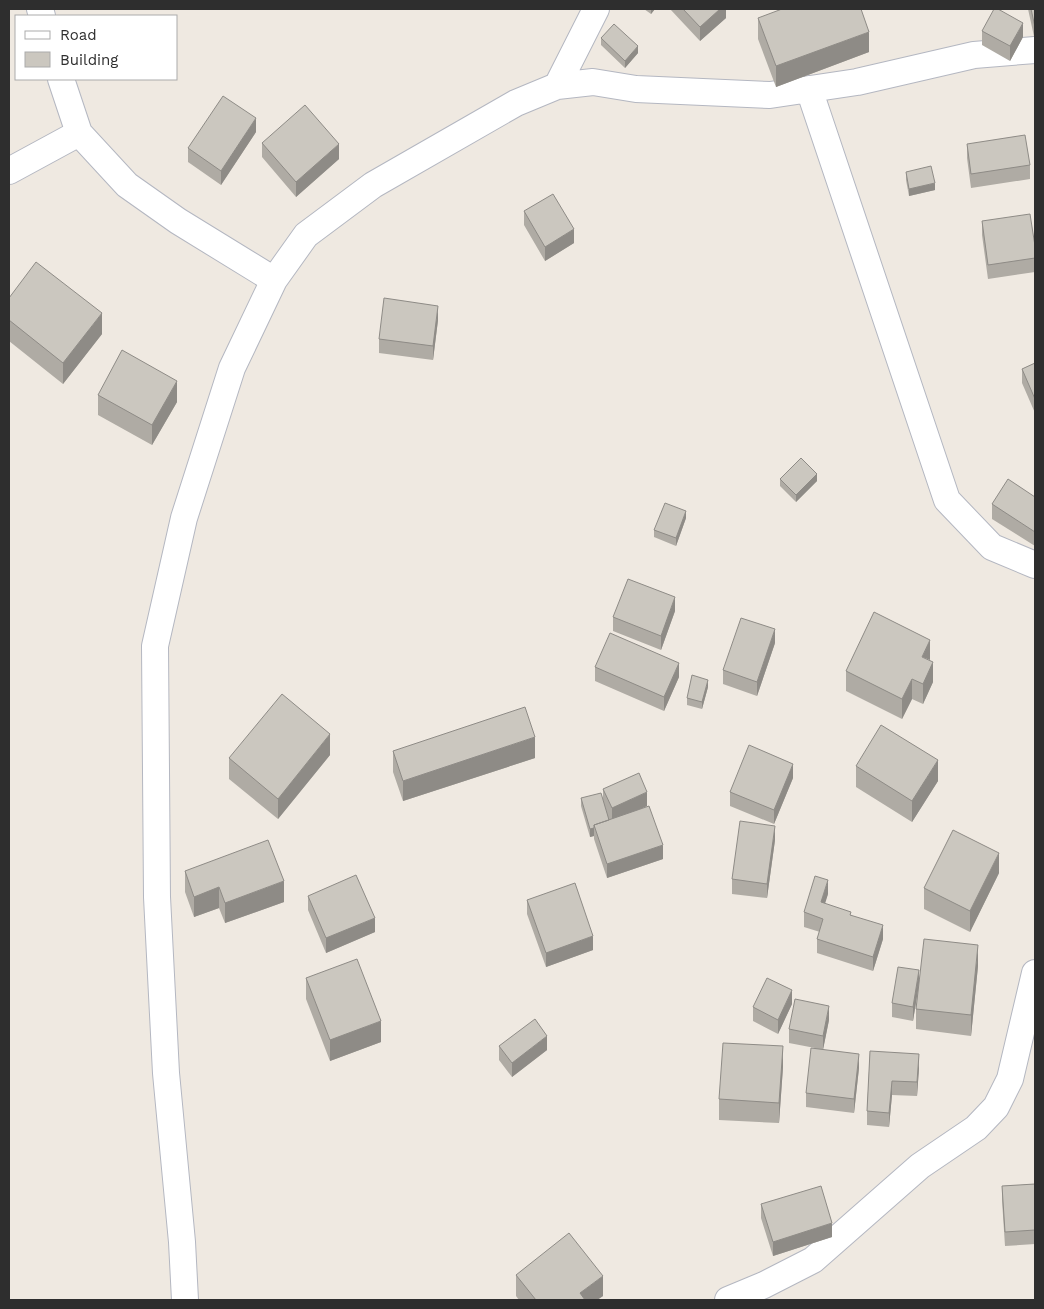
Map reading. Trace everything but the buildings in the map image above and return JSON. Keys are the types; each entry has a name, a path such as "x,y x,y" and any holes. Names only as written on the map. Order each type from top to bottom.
{"street":[{"path":"557,86 596,9"},
{"path":"185,1300 182,1242 166,1073 157,897 155,646 184,518 232,368 274,280 306,235 373,185 516,103 557,86 593,82 636,89 770,94 857,82 974,54 1035,50"},
{"path":"61,80 79,133 127,185 178,221 274,280"},
{"path":"809,89 947,500 992,547 1035,564"},
{"path":"9,172 79,133"},
{"path":"728,1300 764,1285 813,1260 920,1166 976,1128 996,1107 1010,1079 1035,973"}]}
